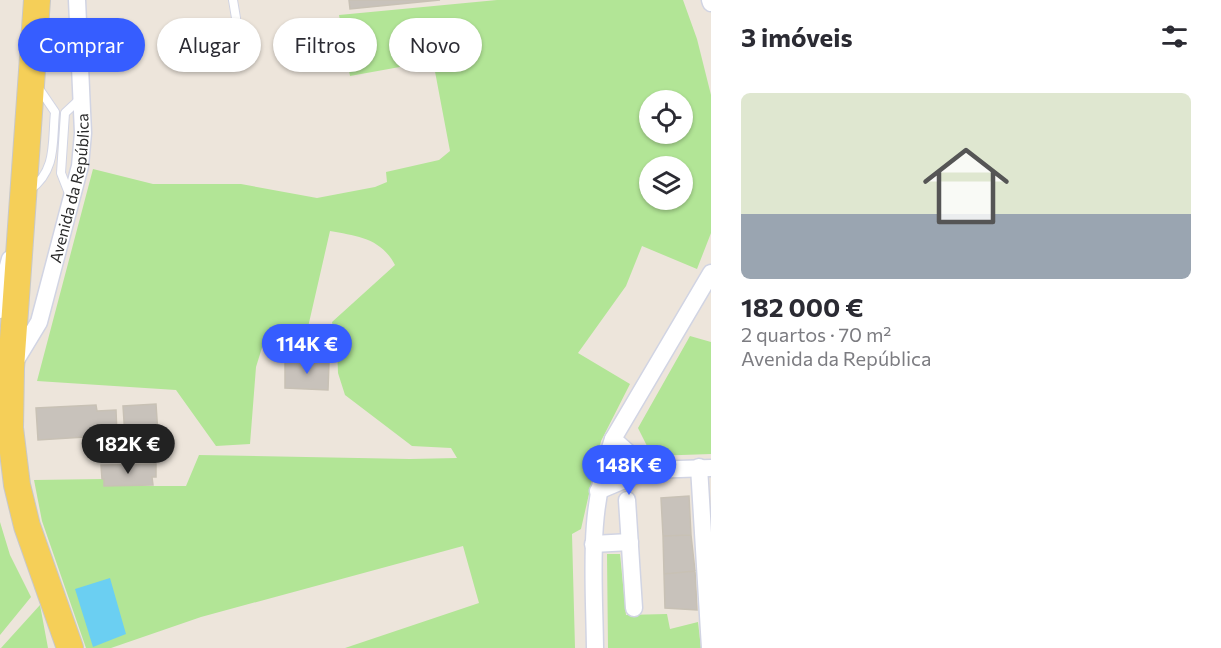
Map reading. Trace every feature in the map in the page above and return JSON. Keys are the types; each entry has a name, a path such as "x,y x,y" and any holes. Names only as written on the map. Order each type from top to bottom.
{"main road":[{"name":"Avenida da República","path":"37,0 22,195 21,237 7,335 11,369 10,428 17,485 27,526 65,642"}],"street":[{"name":"Avenida da República","path":"11,369 39,322 72,199 81,155 83,133 77,0"},
{"path":"0,310 6,276 21,237"},
{"path":"595,648 593,527 603,467 613,439 711,273"},
{"path":"7,335 22,338 28,335 39,322"},
{"path":"613,439 648,470"},
{"path":"598,491 648,470 705,468 710,648"},
{"path":"627,500 634,608"},
{"path":"593,544 630,542"}],"lane":[{"path":"233,0 236,18"},
{"path":"31,79 60,113 61,167 63,179 72,199"},
{"path":"22,195 44,177 50,165 60,113 81,98"},
{"path":"44,177 63,179"}],"green space":[{"path":"497,0 683,0 697,39 711,95 711,233 697,269 642,246 626,286 578,353 630,384 601,441 581,529 572,534 575,648 345,648 479,603 463,546 201,617 111,648 86,648 42,521 34,480 104,479 104,486 186,486 199,455 457,458 451,448 412,446 345,395 338,373 337,347 332,322 395,265 383,249 375,244 359,237 330,231 303,349 265,338 256,367 250,444 216,446 176,390 37,381 93,169 153,184 241,184 317,198 375,187 387,182 386,172 439,160 450,151 435,72 482,72 482,18 389,18 389,69 377,71 377,18 340,18 339,15"},
{"path":"349,72 372,72 350,76"},
{"path":"690,336 711,342 711,454 652,456 638,428"},
{"path":"0,522 10,555 31,597 0,635"},
{"path":"607,554 620,554 626,615 667,614 670,629 698,622 701,648 608,648"},
{"path":"40,605 48,648 1,648"}],"water":[{"path":"110,578 126,634 93,647 75,589"}],"building":[{"path":"349,0 440,0 350,9"},
{"path":"285,360 329,362 328,390 285,388"},
{"path":"156,404 159,450 126,452 123,406"},
{"path":"96,405 97,411 116,410 117,435 38,440 36,408"},
{"path":"156,464 156,477 152,477 153,485 104,486 101,465"},
{"path":"689,496 691,535 663,536 661,498"},
{"path":"691,535 695,571 664,574 663,536"},
{"path":"695,571 697,610 665,608 664,574"}]}
